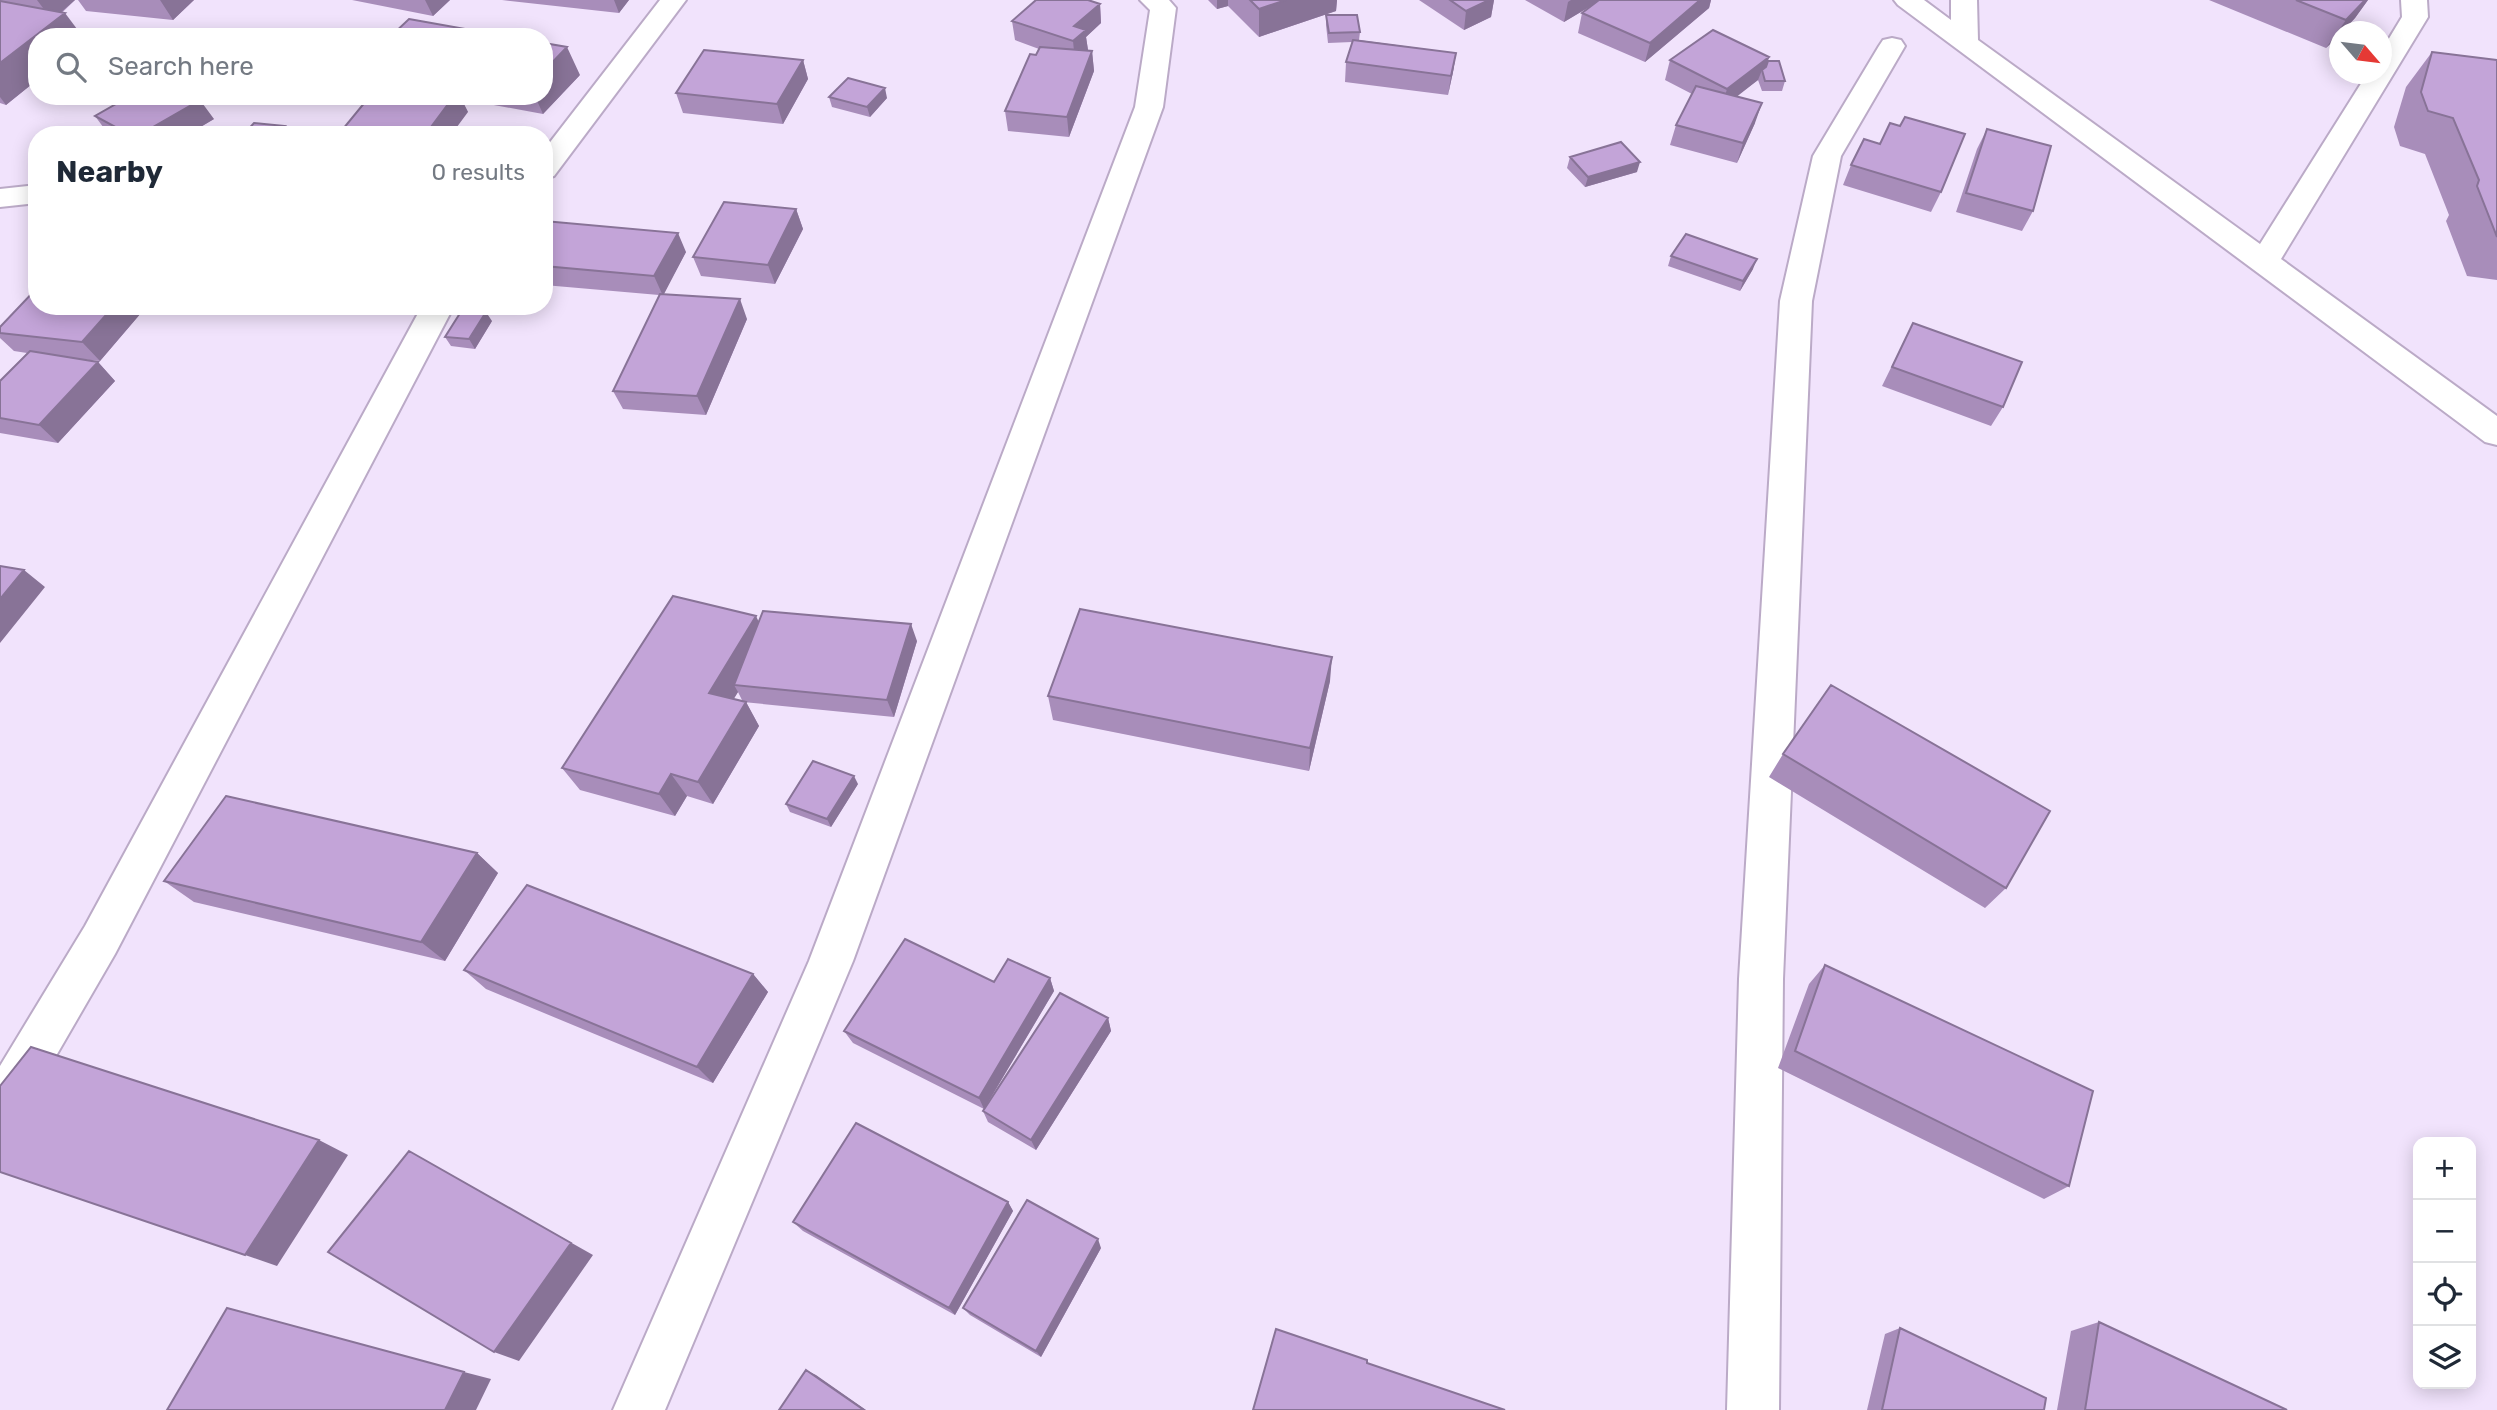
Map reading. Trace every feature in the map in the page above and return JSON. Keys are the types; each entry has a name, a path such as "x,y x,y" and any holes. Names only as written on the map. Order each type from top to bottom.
{"street":[{"path":"553,158 673,0"},
{"path":"639,1410 831,961 1149,107 1163,8 1153,0"},
{"path":"1907,0 2497,433"},
{"path":"1964,0 1965,41"},
{"path":"2392,54 2415,17 2414,0"},
{"path":"1753,1410 1760,979 1796,301 1827,156 1872,75 1892,46"},
{"path":"2264,261 2374,84"},
{"path":"0,198 28,195"},
{"path":"0,1109 100,940 433,315"}],"building":[{"path":"1036,0 1088,0 1100,4 1074,26 1086,30 1073,41 1012,21"},
{"path":"1250,0 1286,0 1259,9"},
{"path":"1450,0 1489,0 1466,11"},
{"path":"1599,0 1700,0 1650,43 1582,13"},
{"path":"2296,0 2365,0 2346,20"},
{"path":"0,1 65,13 46,28 28,28 28,41 0,63"},
{"path":"1326,15 1357,15 1360,32 1329,33"},
{"path":"409,19 460,28 400,28"},
{"path":"1713,30 1769,57 1727,89 1670,60"},
{"path":"1353,40 1456,53 1451,76 1346,62"},
{"path":"553,45 567,47 553,62"},
{"path":"1040,47 1092,51 1067,117 1005,111 1030,54 1036,55"},
{"path":"704,50 803,60 777,104 676,93"},
{"path":"2432,52 2497,60 2497,237 2477,186 2479,180 2453,118 2428,111 2421,92"},
{"path":"1768,61 1779,61 1785,81 1765,81 1762,70"},
{"path":"848,78 885,88 867,107 829,97"},
{"path":"1696,86 1762,103 1743,143 1676,125"},
{"path":"114,105 191,105 155,126 113,126 95,116"},
{"path":"363,105 447,105 432,126 345,126"},
{"path":"1905,117 1965,134 1941,192 1851,165 1864,139 1880,144 1890,123 1900,126"},
{"path":"254,123 285,126 251,126"},
{"path":"1987,129 2051,146 2033,211 1966,193"},
{"path":"1621,142 1640,162 1588,177 1570,157"},
{"path":"724,202 796,209 768,265 693,257"},
{"path":"553,222 678,233 654,276 553,267"},
{"path":"1686,234 1757,259 1743,281 1671,256"},
{"path":"660,294 740,299 697,396 613,391"},
{"path":"28,297 28,315 106,315 82,342 0,333 0,327"},
{"path":"459,315 484,315 469,339 445,337"},
{"path":"1913,323 2022,362 2003,407 1892,367"},
{"path":"30,351 98,362 39,425 0,418 0,381"},
{"path":"0,566 24,570 0,599"},
{"path":"673,596 756,616 709,693 746,702 698,782 671,774 659,794 562,768"},
{"path":"1080,609 1332,657 1310,748 1048,696"},
{"path":"763,611 911,624 887,700 734,685"},
{"path":"1831,685 2050,811 2006,888 1783,754"},
{"path":"813,761 854,776 827,819 786,804"},
{"path":"226,796 477,853 421,942 164,881"},
{"path":"527,885 753,974 697,1067 464,970"},
{"path":"905,939 994,982 1008,959 1050,978 979,1098 844,1031"},
{"path":"1825,965 2093,1091 2069,1186 1795,1051"},
{"path":"1060,993 1108,1018 1031,1140 983,1111"},
{"path":"31,1047 319,1140 245,1255 0,1172 0,1086"},
{"path":"856,1123 1008,1202 949,1308 793,1222"},
{"path":"409,1151 571,1243 494,1352 328,1252"},
{"path":"1027,1200 1098,1239 1036,1351 963,1308"},
{"path":"227,1308 464,1372 445,1410 167,1410"},
{"path":"2099,1322 2287,1410 2085,1410"},
{"path":"1900,1328 2046,1398 2044,1410 1882,1410"},
{"path":"1276,1329 1367,1360 1367,1363 1505,1410 1253,1410"},
{"path":"806,1370 864,1410 779,1410"}]}
